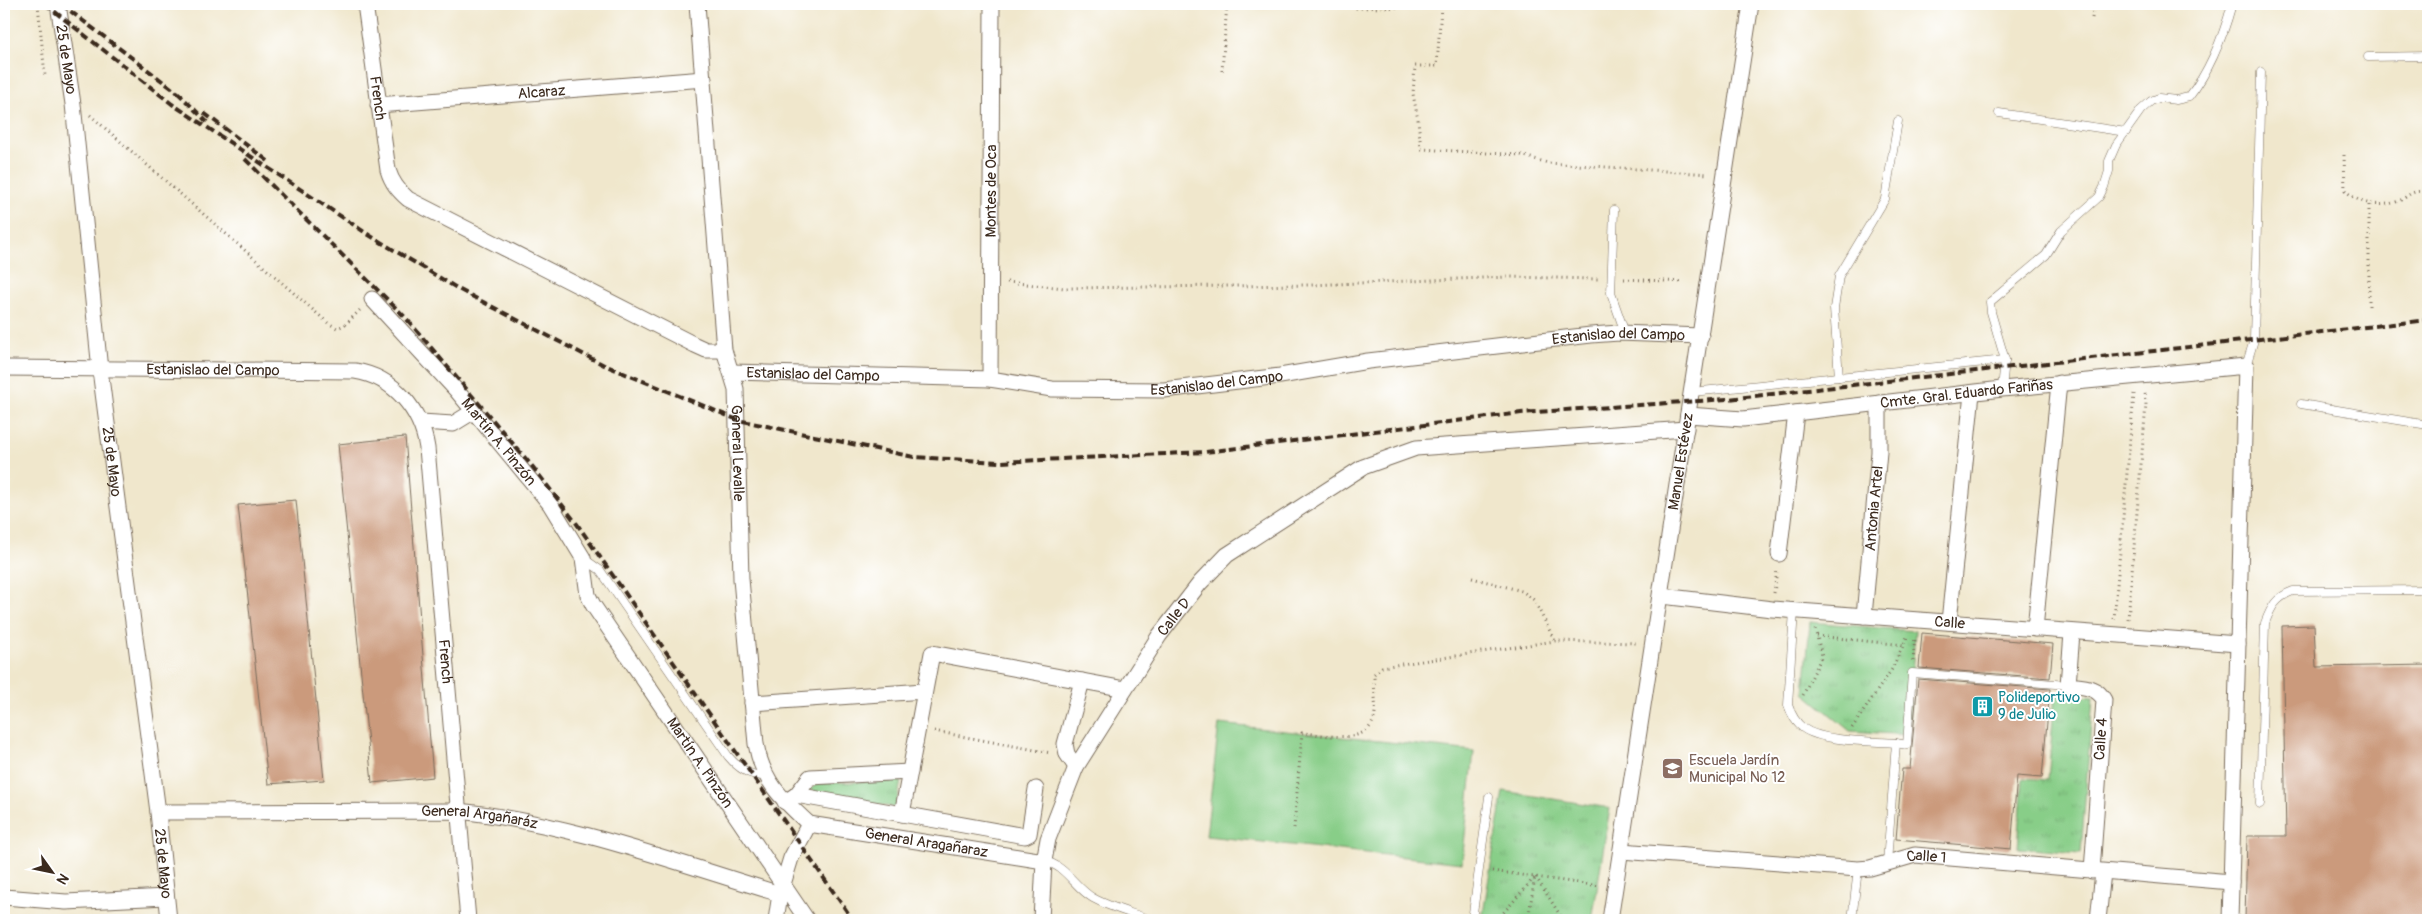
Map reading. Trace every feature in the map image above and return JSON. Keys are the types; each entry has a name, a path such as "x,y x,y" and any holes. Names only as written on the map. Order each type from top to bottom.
{"street":[{"name":"25 de Mayo","path":"58,4 73,104 100,370 158,812 169,920"},
{"name":"French","path":"366,4 388,170 398,191 408,199 695,345 706,350 724,350"},
{"name":"General Levalle","path":"697,4 724,350 732,372 738,420 738,520 741,578 752,703 760,762 766,776 790,798 809,824"},
{"name":"Montes de Oca","path":"990,378 992,4"},
{"name":"Manuel Estévez","path":"1610,920 1662,596 1751,4"},
{"name":"Alcaraz","path":"378,105 704,80"},
{"name":"M.artín A. Pinzón","path":"372,299 474,411 550,504 584,558 588,595 592,605"},
{"name":"Estanislao del Campo","path":"732,372 990,378 1052,389 1164,390 1280,376 1368,361 1625,333 1700,336"},
{"name":"Cmte. Gral. Eduardo Fariñas","path":"1687,422 1796,413 2059,383 2246,366"},
{"path":"2230,920 2246,366"},
{"name":"Estanislao del Campo","path":"4,368 367,373 384,381 409,405"},
{"path":"2035,629 2059,383"},
{"path":"1949,622 1972,393"},
{"name":"Antonia Artel","path":"1864,616 1879,452 1879,403"},
{"name":"French","path":"409,405 421,422 427,448 457,811 468,920"},
{"path":"421,422 452,424 474,411"},
{"path":"1779,554 1796,413"},
{"name":"Calle D","path":"1040,920 1044,861 1053,821 1076,767 1165,628 1200,583 1227,554 1363,467 1416,448 1687,422"},
{"name":"Calle","path":"1662,596 1772,609 2238,644"},
{"name":"Martín A. Pinzón","path":"592,605 781,888 807,920"},
{"path":"2068,685 2072,633"},
{"path":"902,814 932,653 1125,689"},
{"path":"1076,767 1066,754 1066,749 1082,681"},
{"name":"Calle 4","path":"2068,685 2093,689 2101,694 2104,700 2097,872 2098,920"},
{"path":"752,703 924,691"},
{"path":"790,798 810,777 910,772"},
{"path":"790,798 902,814 1025,836 1030,834 1036,789"},
{"name":"General Argañaráz","path":"158,812 457,811 492,814 551,826 781,888"},
{"path":"776,920 781,888 798,842 809,824"},
{"name":"General Aragañaraz","path":"809,824 1044,861"},
{"name":"Calle 1","path":"1621,851 1858,869 1870,868 1915,855 2231,882"},
{"path":"4,897 66,902 166,897"}],"lane":[{"path":"2002,389 2005,360 1990,302 2046,255 2061,231 2099,197 2109,171 2109,161 2116,145 2151,101 2159,98 2176,100 2189,97 2212,60 2224,35 2232,4"},
{"path":"2368,57 2428,56"},
{"path":"2246,366 2254,340 2262,72"},
{"path":"1999,113 2126,132"},
{"path":"1839,377 1834,308 1838,276 1885,199 1898,121"},
{"path":"1614,210 1611,293 1625,333"},
{"path":"1692,392 2005,360"},
{"path":"2301,404 2428,425"},
{"path":"584,558 600,570 728,756 739,768 758,776 766,776"},
{"path":"2260,804 2265,623 2270,608 2281,595 2292,591 2428,590"},
{"path":"1794,610 1788,705 1792,717 1803,728 1817,735 1907,745 1912,673 2068,685"},
{"path":"1887,863 1896,743"},
{"path":"1472,920 1489,797"},
{"path":"1044,861 1055,863 1067,872 1091,897 1151,920"},
{"path":"1852,920 1858,869"}],"path":[{"path":"38,4 45,76"},
{"path":"1222,71 1228,4"},
{"path":"1316,4 1356,8 1601,4"},
{"path":"2092,18 2094,4"},
{"path":"1441,7 1437,66 1415,66 1413,94 1421,149 1521,155 1548,163 1725,175"},
{"path":"73,104 97,118 328,323 337,328 345,325 372,299"},
{"path":"2344,154 2344,190 2350,196 2369,205 2394,203 2409,192 2428,191"},
{"path":"2369,205 2369,310"},
{"path":"990,279 1064,288 1300,285 1507,278 1683,282"},
{"path":"2120,636 2146,405 2139,376"},
{"path":"2120,636 2139,376"},
{"path":"1772,609 1779,554"},
{"path":"1472,578 1522,591 1534,600 1555,641"},
{"path":"1792,717 1822,656 1810,611"},
{"path":"1844,738 1892,669 1916,619"},
{"path":"1912,673 1916,619"},
{"path":"1817,636 1904,645"},
{"path":"1294,828 1302,733 1363,735 1370,728 1375,714 1374,674 1382,667 1555,641 1654,643"},
{"path":"918,727 1048,754 1066,749"},
{"path":"1479,869 1615,888"},
{"path":"1497,920 1536,877"},
{"path":"1528,920 1536,877"},
{"path":"1536,877 1563,920"}],"green space":[{"path":"1810,622 1915,631 1908,735 1850,731 1804,693"},
{"path":"2055,694 2093,697 2081,853 2018,848 2023,778 2048,780"},
{"path":"1219,724 1474,751 1462,863 1206,836"},
{"path":"901,781 896,808 809,790 818,783"},
{"path":"1503,791 1610,808 1592,920 1482,920"}],"building":[{"path":"405,437 433,777 372,783 338,444"},
{"path":"296,500 324,780 268,784 238,505"},
{"path":"2314,625 2316,667 2428,665 2428,920 2245,920 2247,836 2286,836 2282,626"},
{"path":"1922,633 2053,644 2050,678 1919,668"},
{"name":"Polideportivo 9 de Julio","path":"1918,679 2050,689 2042,778 2017,776 2011,849 1896,839 1902,769 1910,769"}],"railway":[{"path":"45,4 172,104 369,235 460,290 604,365 738,420 914,457 1000,462 1205,452 1521,413 1728,399 2428,320"},
{"path":"61,4 182,96"},
{"path":"177,92 207,122"},
{"path":"204,113 268,161"},
{"path":"245,159 405,317 532,466 577,524 853,920"}],"place":[{"name":"Polideportivo 9 de Julio","path":"1982,706"},
{"name":"Escuela Jardín Municipal Nº 12","path":"1673,769"}]}
